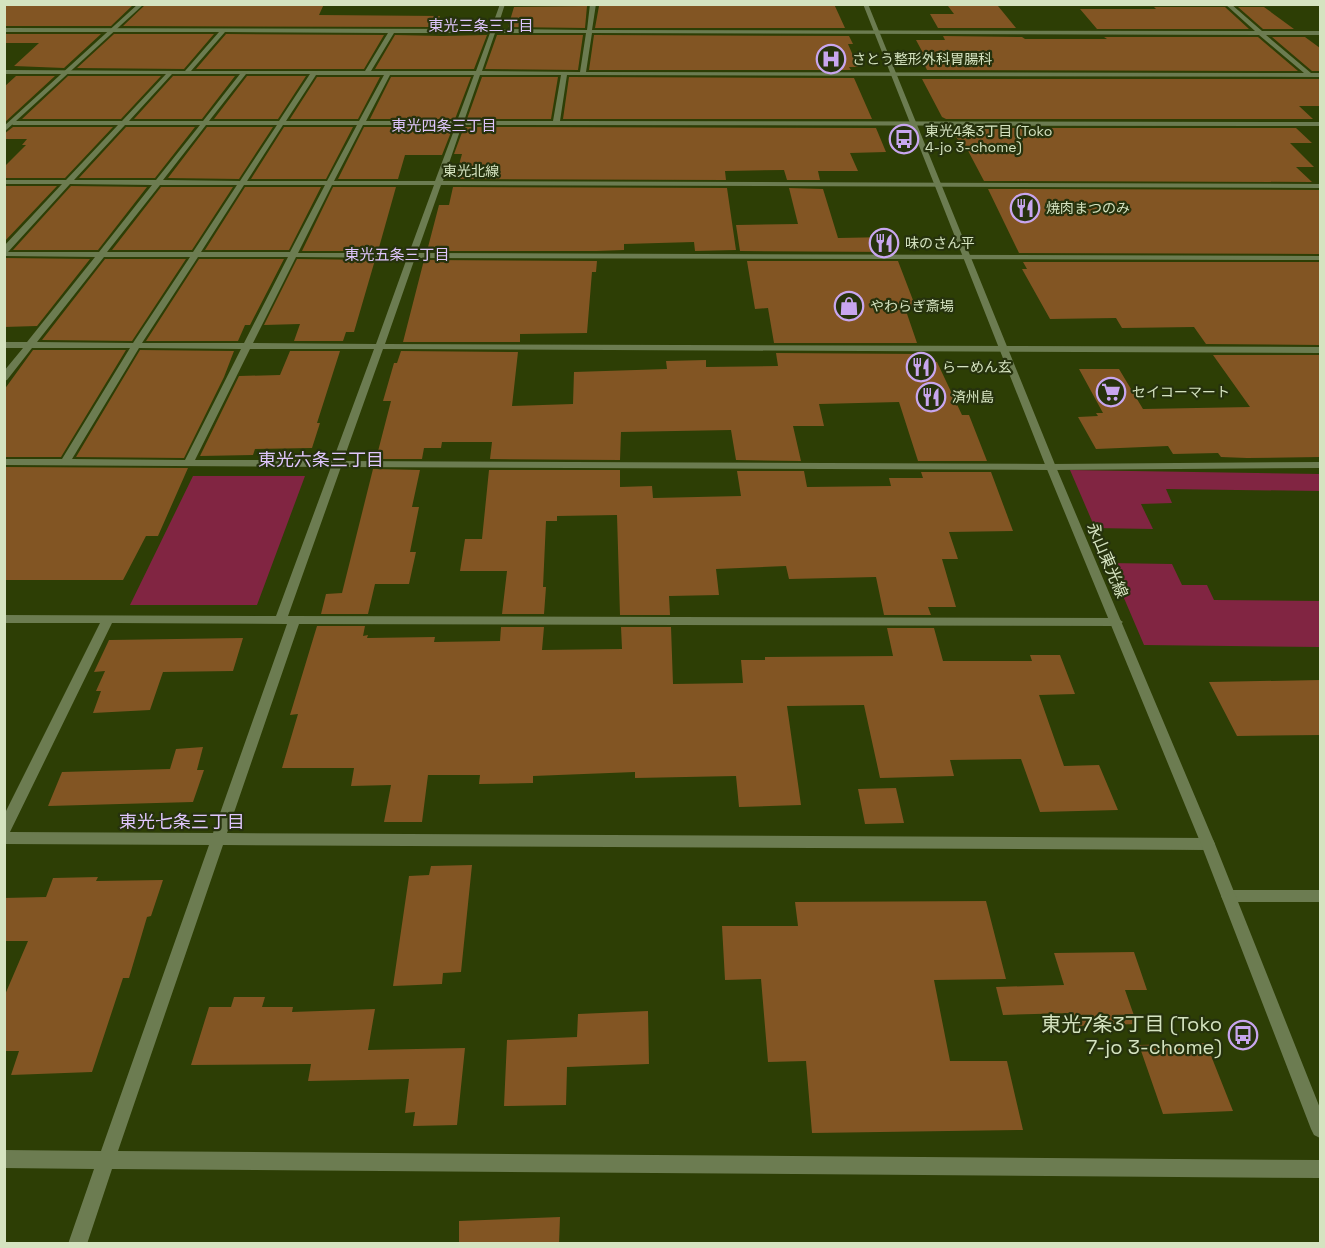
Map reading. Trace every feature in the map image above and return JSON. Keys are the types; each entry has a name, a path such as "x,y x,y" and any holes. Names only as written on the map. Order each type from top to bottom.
{"street":[{"path":"8,126 142,4"},
{"path":"77,1244 217,838 339,464 411,255 503,4"},
{"path":"583,74 592,4"},
{"name":"永山東光線","path":"865,4 914,123 965,257 1208,844 1320,1129"},
{"path":"1227,4 1310,75"},
{"path":"4,30 1320,33"},
{"path":"186,73 223,31"},
{"path":"367,73 392,31"},
{"path":"4,72 1320,75"},
{"path":"4,253 170,73"},
{"path":"4,378 244,73"},
{"path":"64,462 136,345 314,73"},
{"path":"188,463 330,182 388,74"},
{"path":"556,123 564,74"},
{"path":"8,126 122,123 1320,124"},
{"name":"東光北線","path":"4,182 1320,186"},
{"path":"4,253 1320,258"},
{"path":"4,345 1320,350"},
{"path":"4,462 1051,467 1320,465"},
{"path":"4,619 1117,622"},
{"path":"4,830 108,619"},
{"path":"4,838 1208,844"},
{"path":"1228,896 1320,896"},
{"path":"4,1160 1320,1169"}],"shaded area":[{"path":"1070,470 1320,474 1320,491 1166,489 1172,503 1141,504 1153,529 1095,528"},
{"path":"193,476 305,476 257,605 130,605"},
{"path":"1109,563 1172,564 1182,585 1207,585 1214,600 1320,601 1320,647 1144,645"}],"building":[{"path":"4,4 134,4 111,26 4,26"},
{"path":"146,4 324,4 319,15 440,16 438,27 123,26"},
{"path":"834,4 845,28 595,28 599,6"},
{"path":"587,6 585,28 508,27 514,7"},
{"path":"948,6 998,6 1016,28 938,28 930,14 954,14"},
{"path":"1154,7 1225,7 1249,29 1097,29 1080,9 1156,9"},
{"path":"1238,7 1264,7 1294,29 1263,29"},
{"path":"4,34 101,34 64,68 14,66 39,43 4,43"},
{"path":"114,34 214,34 184,69 77,68"},
{"path":"226,34 384,35 364,69 196,69"},
{"path":"395,35 487,35 474,69 375,69"},
{"path":"497,35 583,35 578,70 485,69"},
{"path":"594,35 849,36 853,44 848,44 858,67 849,67 851,70 589,70"},
{"path":"943,36 1022,37 1025,39 1258,37 1298,71 927,70 919,53 923,53 916,40 945,40"},
{"path":"1272,37 1305,37 1320,48 1320,71 1312,71"},
{"path":"16,76 55,76 4,123 4,87"},
{"path":"68,76 161,76 121,119 22,119"},
{"path":"173,76 235,76 202,119 134,119"},
{"path":"247,76 306,76 278,119 214,119"},
{"path":"317,77 380,77 358,119 290,119"},
{"path":"391,77 471,77 455,119 370,119"},
{"path":"482,77 558,77 551,119 467,119"},
{"path":"569,77 854,78 872,119 563,119"},
{"path":"922,79 1320,79 1320,106 1299,106 1313,119 946,119 942,117"},
{"path":"13,127 113,127 65,178 4,178 4,167 26,145 22,145 27,139 4,139 4,134"},
{"path":"126,127 195,127 155,178 79,178"},
{"path":"207,127 273,127 239,179 168,178"},
{"path":"284,127 353,127 326,179 251,179"},
{"path":"364,127 453,127 442,155 405,155 398,179 338,179"},
{"path":"464,127 876,128 886,152 850,153 858,171 818,171 820,180 787,180 784,170 725,171 726,180 455,179 462,154 454,154"},
{"path":"951,128 1296,128 1312,143 1290,143 1314,167 1296,167 1312,182 984,181 962,140 958,140"},
{"path":"4,186 57,186 4,242"},
{"path":"71,186 147,187 98,250 13,250"},
{"path":"161,187 233,187 192,250 112,250"},
{"path":"245,187 321,187 289,250 205,250"},
{"path":"333,187 396,187 378,251 302,251"},
{"path":"453,187 727,188 736,250 695,251 694,242 624,244 624,250 597,251 427,251 439,205 449,205"},
{"path":"789,188 823,189 838,238 889,237 895,252 740,251 736,225 798,224"},
{"path":"988,189 1320,190 1320,254 1019,253"},
{"path":"4,258 90,259 37,326 4,327"},
{"path":"105,259 186,259 132,341 42,340"},
{"path":"199,259 284,259 250,325 245,325 238,341 146,341"},
{"path":"297,259 375,260 354,332 346,332 343,341 294,341 300,324 264,325"},
{"path":"424,260 597,261 596,272 592,272 587,333 520,334 520,342 403,342"},
{"path":"747,261 898,261 916,308 905,308 917,343 774,343 768,308 755,309"},
{"path":"1023,262 1320,262 1320,345 1206,344 1194,327 1122,328 1116,318 1050,319 1022,269 1027,269"},
{"path":"33,350 126,350 61,457 4,457 4,390"},
{"path":"140,350 234,351 224,377 184,458 76,457"},
{"path":"290,351 340,351 317,423 320,423 312,448 255,449 253,455 200,456 239,376 280,375"},
{"path":"401,351 518,352 512,406 573,404 574,372 667,369 666,361 706,360 706,367 778,366 776,353 921,354 923,360 937,362 962,415 969,415 987,461 918,461 899,402 819,404 824,426 793,426 801,461 736,460 731,430 621,432 620,460 490,459 492,442 442,442 441,448 424,448 422,459 376,459 391,401 383,401 394,363 397,363"},
{"path":"1213,355 1320,355 1320,457 1247,458 1221,457 1218,453 1173,454 1168,446 1096,449 1078,417 1098,416 1096,413 1103,413 1079,369 1119,369 1143,409 1250,407"},
{"path":"4,467 188,468 158,536 146,536 123,580 4,580"},
{"path":"373,469 420,470 412,507 419,507 410,552 416,552 409,584 375,584 368,614 321,614 326,594 342,593"},
{"path":"489,470 620,470 620,487 652,486 653,498 741,496 737,471 804,471 807,487 891,486 889,478 923,478 921,472 991,472 1013,531 949,532 958,559 942,559 956,607 928,607 931,615 884,615 876,577 789,579 786,566 716,569 719,595 669,596 670,615 620,615 617,515 557,516 557,521 546,521 544,614 502,614 507,571 460,571 465,539 482,539"},
{"path":"317,626 365,626 363,636 368,635 367,638 435,637 434,642 500,641 501,627 544,627 542,650 622,649 621,627 671,627 673,684 743,683 741,660 765,660 765,657 893,656 887,628 934,628 943,661 1032,661 1030,655 1060,655 1075,694 1039,695 1064,766 1099,765 1118,810 1040,812 1021,759 950,760 954,776 880,778 864,705 787,706 801,805 739,807 736,776 635,778 635,772 533,776 533,783 479,784 480,775 428,775 422,822 384,822 391,785 351,786 354,768 282,768 298,714 290,715"},
{"path":"243,638 233,671 163,672 150,710 93,713 101,691 96,691 105,671 94,672 109,640"},
{"path":"1320,680 1320,735 1237,736 1209,682"},
{"path":"203,747 197,770 204,770 193,802 48,806 62,772 170,769 176,749"},
{"path":"896,788 904,823 865,824 858,789"},
{"path":"472,865 461,972 443,973 442,984 393,986 409,876 429,875 431,866"},
{"path":"98,877 96,881 163,880 151,916 147,917 129,978 123,978 92,1072 11,1075 19,1051 4,1051 4,997 28,941 4,941 4,898 46,897 53,878"},
{"path":"986,901 1006,979 934,980 950,1061 1007,1061 1023,1130 812,1133 806,1061 768,1062 761,979 725,980 722,926 798,926 795,902"},
{"path":"1134,952 1147,990 1125,990 1137,1024 1076,1026 1072,1013 1003,1015 996,987 1064,985 1054,953"},
{"path":"234,997 265,997 262,1007 293,1007 292,1012 375,1009 368,1050 465,1048 457,1125 413,1126 415,1112 405,1113 409,1079 308,1081 311,1064 191,1065 209,1007 231,1007"},
{"path":"648,1011 649,1064 567,1067 566,1105 504,1106 507,1040 577,1037 578,1014"},
{"path":"1206,1043 1233,1111 1163,1114 1139,1045"},
{"path":"560,1217 559,1244 459,1244 459,1221"}],"place":[{"name":"さとう整形外科胃腸科","path":"831,59"},
{"name":"東光4条3丁目 (Toko 4-jo 3-chome)","path":"904,139"},
{"name":"焼肉まつのみ","path":"1025,208"},
{"name":"味のさん平","path":"884,243"},
{"name":"やわらぎ斎場","path":"849,306"},
{"name":"らーめん玄","path":"921,367"},
{"name":"セイコーマート","path":"1111,392"},
{"name":"済州島","path":"931,397"},
{"name":"東光7条3丁目 (Toko 7-jo 3-chome)","path":"1243,1035"}],"district":[{"name":"東光三条三丁目","path":"481,26"},
{"name":"東光四条三丁目","path":"444,126"},
{"name":"東光五条三丁目","path":"397,255"},
{"name":"東光六条三丁目","path":"321,460"},
{"name":"東光七条三丁目","path":"182,822"}]}
